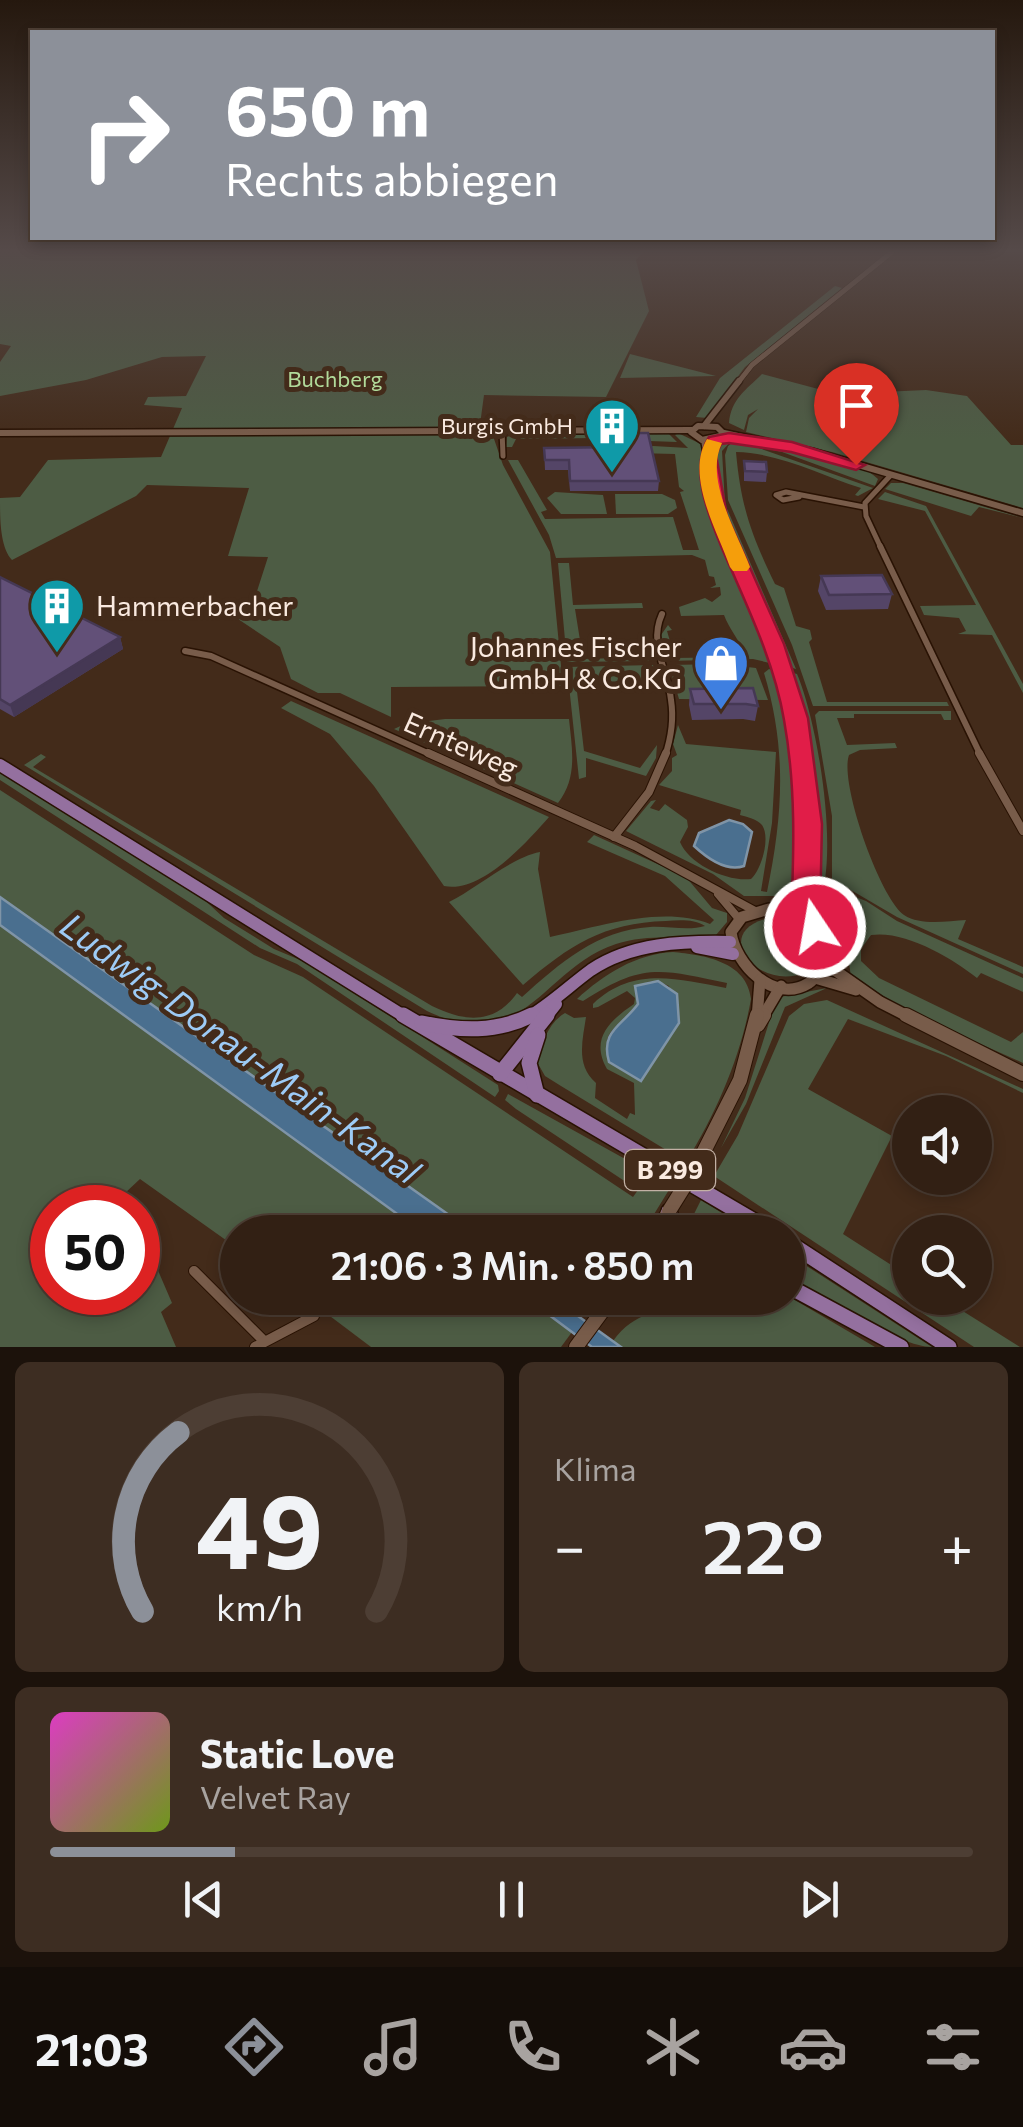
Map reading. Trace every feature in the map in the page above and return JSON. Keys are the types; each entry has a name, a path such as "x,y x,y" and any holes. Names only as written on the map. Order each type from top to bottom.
{"main road":[{"path":"691,432 704,426 752,366 815,315"},
{"path":"717,410 715,427 721,437"},
{"path":"704,426 715,427"},
{"path":"502,430 657,430"},
{"path":"721,437 704,440 718,516 773,644 796,718 808,803 805,878 787,912"},
{"path":"707,455 721,437"},
{"path":"750,439 803,450 1023,513"},
{"name":"B 299","path":"0,765 407,1018 744,1215"},
{"path":"667,1215 712,1142 735,1093 755,1032 781,986 800,985 815,978 826,964 824,939 805,919 787,912 756,911 740,920 732,948 742,968 760,980 755,1032"},
{"path":"500,1074 573,984 621,954 654,946 732,948"},
{"path":"826,964 863,992 1023,1074"},
{"path":"815,978 863,992"},
{"name":"B 299","path":"407,1018 454,1030 497,1030 536,1014 573,984"},
{"path":"538,1096 529,1063 546,1016"},
{"name":"B 299","path":"670,1211 671,1215"},
{"path":"805,1253 949,1347"},
{"path":"805,1295 901,1347"},
{"path":"576,1347 600,1315"}],"street":[{"path":"0,433 502,430 503,456"},
{"path":"657,430 691,432 704,440"},
{"path":"721,437 750,439"},
{"path":"864,507 890,476"},
{"path":"799,496 864,507"},
{"path":"864,507 962,724 1023,831"},
{"path":"614,836 648,798 667,758 672,699 654,629 662,614"},
{"name":"Ernteweg","path":"184,651 211,656 614,836 756,911"},
{"path":"805,878 805,919"},
{"name":"Ernteweg","path":"714,889 740,920"},
{"path":"760,980 781,986"},
{"path":"194,1270 260,1344 314,1316"}],"green space":[{"name":"Buchberg","path":"0,315 647,315 606,397 484,395 479,432 493,436 503,465 550,552 563,686 391,687 391,717 340,693 318,693 291,679 280,647 235,617 250,613 268,557 228,556 249,488 147,485 136,496 12,560 3,540 0,498 20,497 48,460 161,457 182,408 144,405 148,397 186,396 206,356 162,357 86,380 0,396 0,362 11,346 0,344"},
{"path":"799,315 809,315 745,367 707,418 696,417 720,378"},
{"path":"630,354 716,376 620,378"},
{"path":"762,374 837,394 926,390 967,396 1011,445 1023,445 1023,508 832,452 746,432 749,418 758,409 748,415 744,430 729,423 736,401"},
{"path":"516,433 668,433 677,442 620,440 615,449 597,449 594,438 516,439 512,447 506,447 507,437"},
{"path":"675,435 703,445 713,504 757,609 774,664 753,659 667,661 661,635 668,625 675,658 738,657 743,652 724,615 681,616 679,607 705,598 712,602 721,595 720,587 710,588 716,585 705,560 692,555 556,558 549,535 508,460 518,460 547,510 541,512 545,519 673,517 683,550 699,550 680,492 684,491 679,487 675,454 635,453 653,446 688,448"},
{"path":"737,439 832,457 878,479 875,486 782,452 753,446 873,488 858,496 855,495 861,488 768,456 736,452 753,535 775,584 784,588 796,626 810,630 809,642 827,702 947,702 949,706 813,706 792,645 728,500 725,455"},
{"path":"732,440 722,451 725,504 796,669 786,666 738,558 718,501 714,447"},
{"path":"891,483 903,483 1023,518 979,507 971,516 885,489"},
{"path":"555,492 603,495 607,514 561,514 547,498"},
{"path":"885,492 926,506 1023,684 1023,693 992,635 958,634 966,631 959,618 924,615 920,606 976,605 925,511 878,499"},
{"path":"615,494 662,494 675,500 677,508 668,514 616,514"},
{"path":"558,563 569,563 573,605 642,603 643,608 575,609 583,659 651,657 652,661 567,662"},
{"path":"653,665 656,680 576,683 584,751 640,768 657,745 656,758 646,776 586,758 586,777 579,779 567,667"},
{"path":"669,665 756,668 768,700 679,699"},
{"path":"769,669 777,672 798,745 802,788 799,856 789,896 744,896 713,874 626,831 656,800 650,808 659,811 665,804 687,820 688,827 680,842 700,864 720,874 751,879 764,854 762,825 740,815 741,810 659,785 672,771 678,725 686,744 776,752 772,823 761,891 767,892 777,836 780,782 776,729 764,673"},
{"path":"789,672 797,674 805,696 824,791 827,858 817,908 810,901 813,843 808,757"},
{"path":"291,701 549,817 516,852 488,874 473,882 444,886 374,786 330,734 281,708"},
{"path":"819,711 951,711 951,720 944,720 941,714 854,714 854,718 837,718 847,745 895,743 897,748 860,750 849,755 850,789 856,813 873,864 904,915 926,922 966,920 958,939 1023,967 1023,974 897,917 832,879 832,816 815,715"},
{"path":"445,719 569,719 571,773 558,803 394,729"},
{"path":"41,754 46,757 33,767 432,1006 456,1015 478,1018 499,1011 517,993 522,997 580,950 613,934 650,927 705,926 692,921 671,921 605,932 556,958 523,985 449,902 529,855 540,852 538,869 550,937 651,917 691,919 710,924 714,920 665,876 587,842 594,835 686,877 712,908 727,913 727,922 716,935 616,944 590,956 510,1017 487,1024 460,1023 427,1011 24,765"},
{"path":"0,771 196,892 224,918 274,949 305,962 498,1085 499,1091 495,1097 297,964 260,948 0,780"},
{"path":"0,790 254,955 303,977 633,1197 638,1190 516,1109 505,1100 508,1094 672,1185 653,1215 449,1215 0,897"},
{"path":"830,887 1023,978 1023,992 981,973 977,978 941,954 898,937 871,935 861,949 861,961 879,978 1011,1042 1023,1032 1023,1063 916,1015 851,977 846,942 824,911"},
{"path":"765,919 792,923 807,932 817,957 806,972 773,975 748,959 742,937 749,927"},
{"path":"0,925 399,1215 220,1215 220,1236 160,1193 160,1185 148,1185 140,1179 134,1185 30,1185 30,1315 160,1315 160,1275 172,1303 161,1312 176,1347 0,1347"},
{"path":"685,953 722,962 741,976 751,999 726,1083 686,1162 545,1076 537,1062 546,1034 559,1017 565,1013 574,1018 586,1017 583,1060 596,1083 595,1098 627,1119 630,1113 635,1115 634,1083 607,1069 601,1040 610,1024 634,1004 635,998 627,991 598,1007 593,1008 593,1004 608,992 640,980 673,979 726,988 727,983 652,972 621,980 583,1001 577,999 621,967 659,954","holes":["647,982 669,986 679,1023 641,1081 610,1062 607,1041 637,1006"]},
{"path":"827,988 785,1007 746,1104 721,1148 745,1098 780,997"},
{"path":"827,1000 1023,1089 1023,1093 946,1056 848,1019 808,1089 892,1136 843,1234 892,1265 892,1293 805,1236 805,1215 773,1215 714,1176 738,1135 789,1016 804,1004"},
{"path":"701,1200 725,1215 694,1215"},
{"path":"805,1265 932,1347 901,1339 805,1288"},
{"path":"805,1306 875,1347 621,1347 613,1341 639,1318 805,1315"},
{"path":"329,1315 549,1315 572,1332 561,1347 371,1347"},
{"path":"925,1315 969,1315 1020,1347 974,1347"}],"water":[{"path":"729,820 752,832 744,866 724,865 694,846 699,833"},
{"path":"0,897 449,1215 399,1215 0,925"},
{"path":"658,981 677,994 679,1023 641,1081 609,1062 607,1043 638,1004 635,986"},
{"path":"549,1315 577,1315 621,1347 592,1347"}],"building":[{"path":"625,433 648,433 659,481 570,481 569,460 545,460 544,448 621,447 619,441 626,440"},
{"path":"744,461 766,462 767,472 745,471"},
{"path":"882,575 892,594 829,595 821,576"},
{"name":"Hammerbacher","path":"0,577 120,637 10,705 0,699"},
{"path":"753,688 758,706 694,704 690,689"}],"slow traffic":[{"path":"713,443 707,455 711,490 740,567"}],"place":[{"name":"Burgis GmbH","path":"612,475"},
{"name":"Hammerbacher","path":"57,655"},
{"name":"Johannes Fischer GmbH & Co.KG","path":"721,712"}],"route":[{"path":"815,927 805,919 808,824 804,759 796,718 773,644 718,516 707,455 715,440 750,439 856,465"}],"water label":[{"name":"Ludwig-Donau-Main-Kanal","path":"240,1049"}]}
